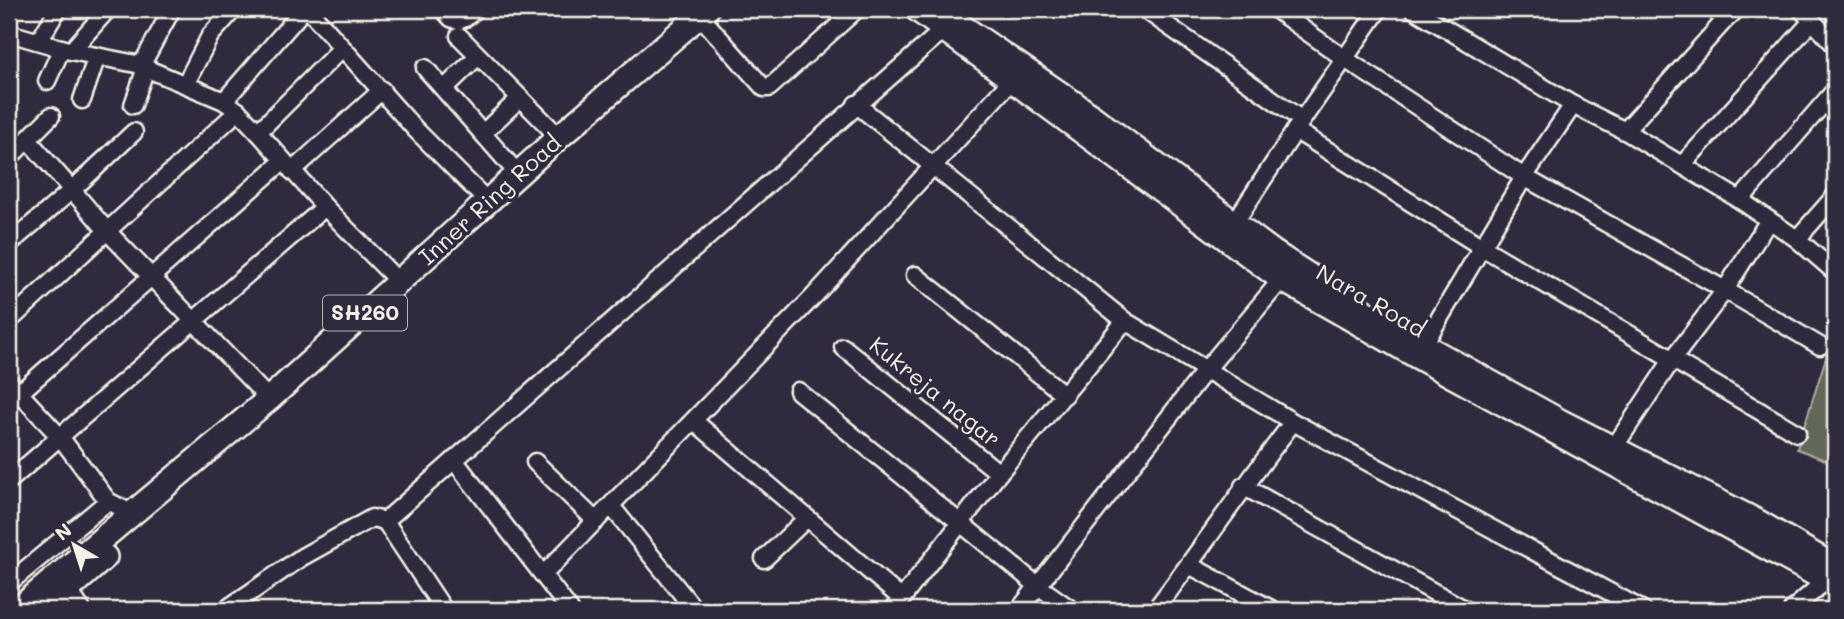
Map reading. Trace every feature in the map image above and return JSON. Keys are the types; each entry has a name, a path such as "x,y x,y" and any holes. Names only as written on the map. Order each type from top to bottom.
{"highway":[{"name":"Inner Ring Road","path":"17,610 269,398 559,137 707,17 726,9"},
{"name":"Inner Ring Road","path":"45,610 75,604 406,291 485,223 707,17"}],"main road":[{"name":"Nara Road","path":"915,9 1282,280 1416,357 1610,454 1833,576"},
{"path":"938,9 1074,102 1273,251 1376,318 1550,415 1610,454"}],"street":[{"path":"39,41 58,9"},
{"path":"47,82 66,49 108,9"},
{"path":"133,105 144,67 172,9"},
{"path":"186,83 209,36 234,9"},
{"path":"224,101 306,9 415,129 488,202"},
{"path":"443,9 458,21 476,9"},
{"path":"707,17 764,88 769,88 857,9"},
{"path":"1144,9 1298,125 1482,247 1797,433"},
{"path":"1275,9 1524,177 1820,346"},
{"path":"1235,222 1298,125 1379,9"},
{"path":"1413,9 1573,105 1683,164 1797,239 1835,272"},
{"path":"1625,131 1726,13"},
{"path":"1683,164 1807,15 1835,45"},
{"path":"385,521 942,31"},
{"path":"9,33 144,67 224,101 238,111 325,207 399,282"},
{"path":"459,36 559,137"},
{"path":"258,132 342,48"},
{"path":"82,100 97,56"},
{"path":"444,89 478,56"},
{"path":"425,68 519,175"},
{"path":"543,575 694,421 1011,81"},
{"path":"133,514 108,501 61,438 12,392 382,90"},
{"path":"1740,200 1835,90"},
{"path":"483,133 520,98"},
{"path":"856,104 1125,321 1293,422 1637,609"},
{"path":"1424,344 1524,177 1573,105"},
{"path":"9,321 238,111"},
{"path":"9,158 29,141 51,116"},
{"path":"9,244 134,132"},
{"path":"29,141 108,232 269,398"},
{"path":"1797,239 1835,195"},
{"path":"9,481 325,207"},
{"path":"1610,454 1672,360 1724,290 1769,220"},
{"path":"915,275 1065,394"},
{"path":"1019,610 1205,371 1282,280"},
{"path":"694,421 807,518 898,605 999,473 1125,321"},
{"name":"Kukreja nagar","path":"843,347 999,473"},
{"path":"799,391 960,524 1072,610"},
{"path":"1155,610 1243,486 1293,422"},
{"path":"454,460 570,610"},
{"path":"535,462 596,521"},
{"path":"1243,486 1466,610"},
{"path":"9,583 108,501"},
{"path":"611,506 695,610"},
{"path":"225,610 302,557 372,517 385,521 444,610"},
{"path":"764,559 807,518"},
{"path":"1189,565 1273,610"},
{"path":"1792,610 1833,576"}],"green space":[{"path":"1835,329 1835,464 1797,449"}]}
